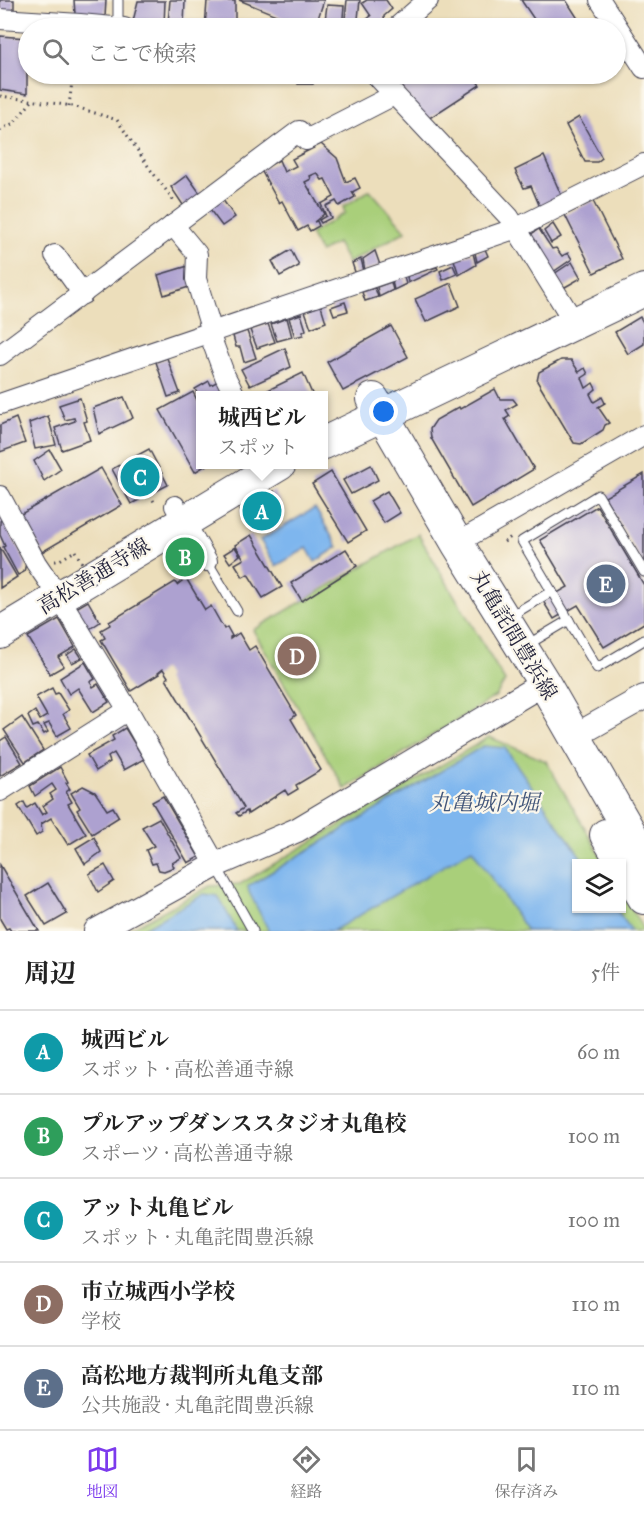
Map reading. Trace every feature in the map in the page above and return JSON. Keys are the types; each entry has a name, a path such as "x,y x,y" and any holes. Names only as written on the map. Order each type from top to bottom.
{"main road":[{"path":"328,440 378,407 570,315 644,272"},
{"path":"570,315 644,290"},
{"path":"328,422 378,407"},
{"name":"丸亀詫間豊浜線","path":"378,407 457,543 544,683 644,857"},
{"name":"高松善通寺線","path":"0,633 55,579 167,508 259,469"},
{"path":"0,608 55,579"},
{"path":"599,780 596,818 644,898"}],"street":[{"path":"600,0 612,18"},
{"path":"406,18 421,2"},
{"path":"0,19 18,20"},
{"path":"626,40 644,68"},
{"path":"384,84 509,217 570,315"},
{"path":"0,355 299,131 306,140 394,95"},
{"path":"0,404 517,228 644,164"},
{"path":"179,221 196,254 196,279 210,326 209,333 232,391"},
{"path":"54,255 83,294"},
{"path":"457,543 644,435"},
{"path":"3,507 36,562 55,579 216,865"},
{"path":"167,508 207,561"},
{"path":"96,931 216,865 297,830 544,683"},
{"path":"575,736 644,697"},
{"path":"0,792 128,710"}],"lane":[{"path":"118,0 118,18"},
{"path":"644,572 598,495 522,541 597,668 644,640"},
{"path":"207,561 237,611"},
{"path":"505,620 552,591"},
{"path":"522,648 569,620"},
{"path":"216,865 253,931"}],"path":[{"path":"69,106 72,84"},
{"path":"0,96 69,106 117,120 150,170 179,221"},
{"path":"0,129 14,123 32,101"},
{"path":"55,579 75,551 96,587"}],"green space":[{"path":"370,190 406,231 348,263 337,243 320,252 310,234 345,213 343,207"},
{"path":"418,534 505,681 496,696 345,789 253,630"},
{"name":"丸亀城内堀","path":"489,737 546,761 603,859 572,859 572,913 626,913 626,899 644,931 126,931 210,886 240,884"}],"water":[{"path":"315,508 338,547 315,562 307,548 276,566 260,540"},
{"name":"丸亀城内堀","path":"483,746 505,748 582,859 572,859 572,913 619,913 632,931 527,931 472,849 333,931 269,931 248,886"},
{"path":"204,894 218,896 237,931 139,931"}],"building":[{"path":"0,0 14,0 14,13 0,13"},
{"path":"74,0 106,0 105,17 75,14"},
{"path":"170,0 185,0 184,18 168,18"},
{"path":"239,0 324,0 318,18 283,18"},
{"path":"347,0 360,0 358,18 345,18"},
{"path":"367,0 386,0 392,9 384,18 368,18 371,16 362,3"},
{"path":"521,0 566,0 578,18 533,18"},
{"path":"138,1 165,1 164,18 134,18"},
{"path":"207,1 235,1 235,18 206,18"},
{"path":"327,5 344,6 343,18 325,18"},
{"path":"0,36 18,37 18,84 27,84 27,94 0,90"},
{"path":"397,84 480,85 425,121"},
{"path":"579,117 602,158 597,162 585,162 566,125"},
{"path":"321,144 337,158 346,182 355,178 360,188 352,192 355,197 339,206 336,201 326,206 331,218 321,223 319,220 326,216 321,204 334,197 325,179 322,180 317,173 310,176 311,179 305,182 324,214 314,222 317,221 319,226 310,231 307,226 298,231 282,201 279,203 261,170 279,160 284,172 296,166 292,159"},
{"path":"544,156 562,197 540,207 531,186 524,188 515,170"},
{"path":"187,175 202,196 185,208 171,187"},
{"path":"220,196 235,217 222,226 207,206"},
{"path":"593,201 622,259 594,273 565,215"},
{"path":"553,224 561,237 551,243 544,231"},
{"path":"539,229 552,249 556,248 562,256 568,253 572,259 553,272 530,235"},
{"path":"485,249 488,256 477,262 475,253"},
{"path":"291,250 299,266 280,276 272,261"},
{"path":"375,251 380,265 365,271 363,259"},
{"path":"473,253 476,265 459,275 454,260"},
{"path":"361,259 364,271 356,275 352,263"},
{"path":"572,262 581,278 565,287 559,283 554,274"},
{"path":"453,265 457,274 443,280 440,271"},
{"path":"188,266 195,285 164,295 158,275"},
{"path":"437,267 438,269 408,283 407,276"},
{"path":"404,277 406,284 394,290 392,281"},
{"path":"391,282 393,290 379,297 377,287"},
{"path":"451,283 460,306 426,322 415,299"},
{"path":"375,288 378,297 365,301 362,292"},
{"path":"345,302 348,311 334,315 331,307"},
{"path":"321,306 326,322 311,328 305,311"},
{"path":"301,314 306,330 303,335 295,337 289,318"},
{"path":"640,317 644,324 644,344 628,354 615,332"},
{"path":"287,318 292,337 277,341 271,324"},
{"path":"268,324 275,342 257,348 250,330"},
{"path":"391,326 408,357 343,391 327,362"},
{"path":"247,331 256,358 244,362 240,347 236,347 233,336"},
{"path":"285,348 291,367 250,386 241,369"},
{"path":"167,358 180,393 168,397 156,362"},
{"path":"561,360 571,360 579,372 585,368 588,374 582,378 586,388 593,383 596,389 590,394 594,402 602,397 605,403 598,407 609,423 603,430 581,444 574,443 537,381 539,372"},
{"path":"303,373 311,391 266,391"},
{"path":"220,380 226,391 196,391 195,389 209,381 211,385"},
{"path":"495,389 500,399 513,399 517,404 506,410 510,416 505,419 534,469 471,507 431,438 430,429 436,420"},
{"path":"193,392 196,398 196,469 200,469 195,472 160,410"},
{"path":"124,397 133,418 99,434 93,408"},
{"path":"80,398 90,440 62,450 55,428 75,421 74,418 65,420 59,405"},
{"path":"48,416 56,445 35,449 29,423"},
{"path":"16,418 25,443 0,452 0,425"},
{"path":"149,449 168,485 131,504 112,469"},
{"path":"50,450 61,469 44,481 34,461"},
{"path":"371,465 378,480 351,494 343,480"},
{"path":"101,468 122,505 42,552 21,514"},
{"path":"331,472 366,531 348,542 312,484"},
{"path":"644,474 644,565 605,497"},
{"path":"274,491 284,511 252,530 240,510"},
{"path":"387,491 400,513 384,523 370,501"},
{"path":"597,506 644,585 644,623 604,647 578,605 554,619 543,601 568,587 540,540"},
{"path":"3,519 26,563 24,572 18,575 3,547 5,546 0,535 0,521"},
{"path":"251,535 282,587 263,598 248,574 243,577 235,564 244,559 235,545"},
{"path":"185,543 198,564 185,572 172,551"},
{"path":"235,547 240,555 230,563 224,554"},
{"path":"0,548 17,577 0,588"},
{"path":"346,549 357,566 302,601 291,583"},
{"path":"186,578 205,610 211,606 224,629 227,627 232,636 230,639 239,633 249,650 255,646 296,715 291,719 321,770 296,785 298,789 288,795 285,790 248,814 247,811 239,816 236,813 244,808 166,679 168,677 163,669 159,674 131,691 101,640 105,638 101,630 110,625 109,622 175,582 177,585"},
{"path":"88,601 100,622 88,630 76,608"},
{"path":"59,619 75,647 58,657 64,666 50,674 28,637"},
{"path":"76,649 82,658 72,663 67,655"},
{"path":"85,662 95,679 90,682 93,687 98,684 109,702 93,712 78,688 69,694 60,678"},
{"path":"52,688 69,710 63,714 71,728 57,736 49,723 44,725 48,732 44,734 38,725 33,727 28,716 35,711 40,720 47,716 36,697"},
{"path":"22,717 43,750 25,762 4,730"},
{"path":"125,728 144,759 124,770 114,753 108,757 110,762 96,771 87,755 114,740 112,736"},
{"path":"6,737 22,763 0,776 0,741"},
{"path":"60,767 70,789 66,792 72,802 68,804 86,834 68,845 51,818 41,824 42,832 36,836 18,806 24,802 27,808 35,803 42,815 47,812 43,806 53,799 50,794 56,790 52,784 35,796 30,786"},
{"path":"83,786 95,792 107,810 113,807 119,817 92,834 77,810 80,808 71,793"},
{"path":"163,796 199,857 188,863 152,802"},
{"path":"159,818 181,858 172,863 174,867 164,871 159,870 156,863 152,864 146,850 154,846 142,827"},
{"path":"94,837 101,852 85,864 76,848"},
{"path":"0,865 39,931 11,931 9,928 6,929 0,919"},
{"path":"105,865 114,881 98,892 89,874"},
{"path":"48,883 67,914 46,926 27,896"}],"place":[{"name":"アット丸亀ビル","path":"140,477"},
{"name":"城西ビル","path":"262,511"},
{"name":"プルアップダンススタジオ丸亀校","path":"185,557"},
{"name":"高松地方裁判所丸亀支部","path":"606,584"},
{"name":"市立城西小学校","path":"297,656"}]}
